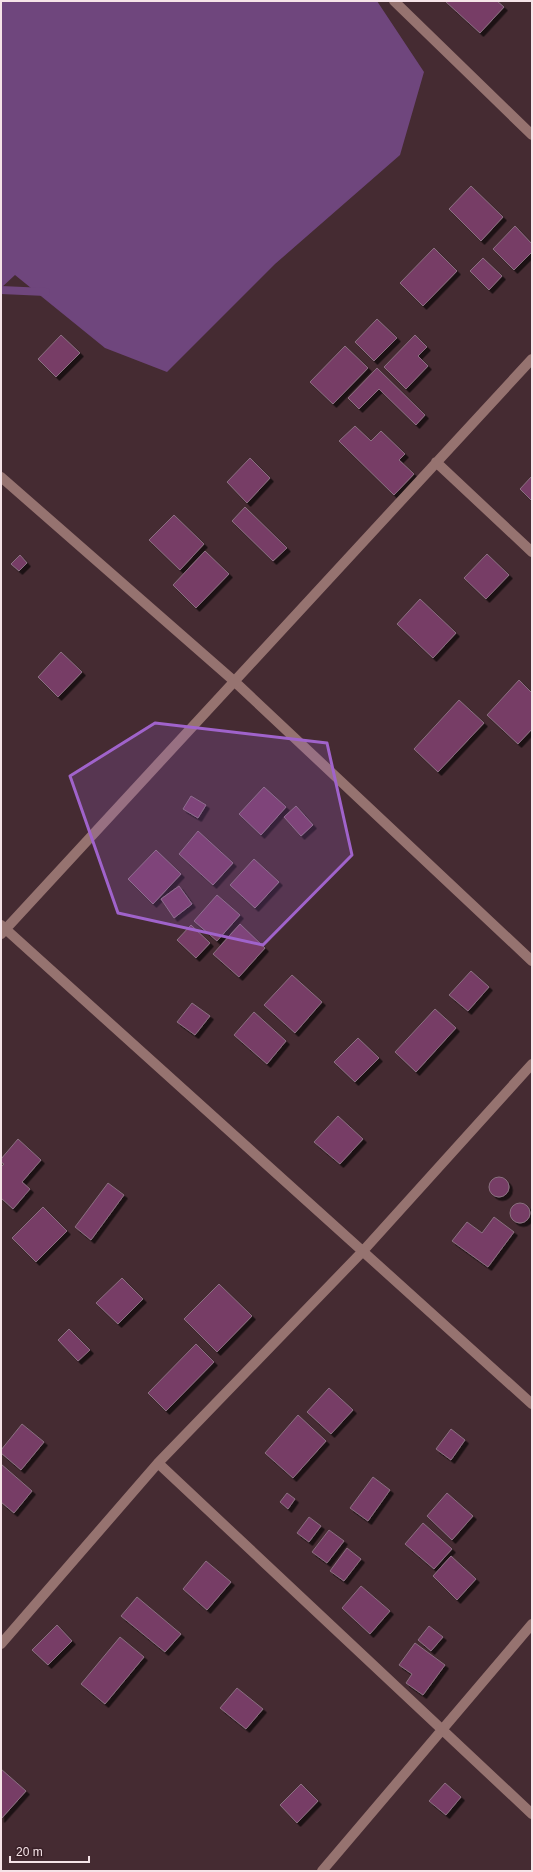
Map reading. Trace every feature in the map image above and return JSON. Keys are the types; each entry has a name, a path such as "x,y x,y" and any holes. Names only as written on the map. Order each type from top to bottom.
{"street":[{"path":"394,1 532,135"},
{"path":"532,359 234,682 3,929 532,1404"},
{"path":"436,462 532,552"},
{"path":"1,477 234,682 532,961"},
{"path":"1,1644 158,1463 363,1251 532,1064"},
{"path":"158,1463 532,1814"},
{"path":"322,1871 532,1624"}],"highlighted area":[{"path":"155,723 327,743 352,855 263,945 118,913 70,776"}],"shaded area":[{"path":"1,1 377,1 424,72 400,155 275,264 167,372 105,348 15,275 1,288"}],"building":[{"path":"445,1 497,1 504,7 480,33"},
{"path":"471,186 503,217 481,241 449,209"},
{"path":"515,226 532,244 532,252 514,270 493,249"},
{"path":"434,248 457,271 423,306 400,283"},
{"path":"483,258 502,276 489,290 470,271"},
{"path":"377,319 397,338 374,361 355,342"},
{"path":"61,335 80,353 56,377 38,359"},
{"path":"415,335 427,347 418,356 428,366 406,389 384,367"},
{"path":"345,346 368,368 333,404 310,382"},
{"path":"377,368 425,415 416,425 379,389 359,409 348,398"},
{"path":"355,426 371,441 381,431 405,454 399,460 414,474 394,495 339,441"},
{"path":"250,458 270,478 247,503 227,482"},
{"path":"532,476 532,501 520,489"},
{"path":"245,507 287,548 273,561 232,521"},
{"path":"174,515 204,544 180,570 149,540"},
{"path":"205,551 229,574 196,608 173,585"},
{"path":"487,554 509,575 486,599 464,578"},
{"path":"20,555 27,563 19,571 11,564"},
{"path":"420,599 456,633 433,658 397,624"},
{"path":"61,652 82,672 58,697 38,677"},
{"path":"519,680 532,693 532,729 518,744 487,715"},
{"path":"459,700 484,723 438,772 414,749"},
{"path":"264,787 286,807 261,835 239,814"},
{"path":"191,796 206,805 198,818 183,809"},
{"path":"296,806 313,825 301,836 284,817"},
{"path":"198,831 233,863 213,885 179,854"},
{"path":"156,850 181,874 153,904 128,879"},
{"path":"254,859 279,882 255,908 230,885"},
{"path":"179,886 192,904 174,918 161,899"},
{"path":"217,895 240,915 217,941 194,921"},
{"path":"240,924 265,948 239,977 213,954"},
{"path":"191,925 210,943 196,958 177,940"},
{"path":"471,971 489,987 468,1011 449,995"},
{"path":"292,975 322,1002 295,1033 264,1005"},
{"path":"192,1003 210,1016 195,1035 177,1022"},
{"path":"435,1009 456,1028 416,1072 395,1052"},
{"path":"254,1012 286,1041 267,1064 234,1035"},
{"path":"358,1038 379,1058 355,1082 334,1062"},
{"path":"338,1116 363,1139 340,1164 314,1142"},
{"path":"18,1139 41,1160 22,1182 30,1189 13,1209 1,1198 1,1167 4,1164 1,1162 1,1159"},
{"path":"499,1177 506,1180 509,1187 506,1194 499,1197 492,1194 489,1187 492,1180"},
{"path":"108,1183 124,1195 91,1240 75,1227"},
{"path":"520,1203 527,1206 530,1213 527,1220 520,1223 513,1220 510,1213 513,1206"},
{"path":"43,1207 67,1231 36,1262 12,1238"},
{"path":"494,1217 514,1232 488,1267 452,1241 467,1222 482,1233"},
{"path":"122,1278 143,1299 118,1324 96,1303"},
{"path":"219,1284 252,1316 217,1352 184,1319"},
{"path":"69,1329 90,1350 78,1361 58,1340"},
{"path":"196,1344 214,1362 166,1411 148,1393"},
{"path":"329,1388 353,1410 331,1434 307,1412"},
{"path":"298,1415 326,1441 293,1478 265,1453"},
{"path":"22,1424 44,1442 21,1470 1,1453 1,1450"},
{"path":"451,1429 465,1440 451,1460 436,1449"},
{"path":"1,1464 32,1491 14,1513 1,1502"},
{"path":"373,1477 390,1490 368,1521 350,1508"},
{"path":"287,1493 295,1499 288,1509 280,1502"},
{"path":"447,1493 473,1516 452,1540 427,1516"},
{"path":"309,1517 321,1526 309,1542 297,1533"},
{"path":"423,1523 452,1549 434,1569 405,1544"},
{"path":"329,1530 344,1541 327,1563 312,1552"},
{"path":"347,1548 361,1559 344,1581 330,1571"},
{"path":"451,1556 476,1579 457,1600 433,1576"},
{"path":"206,1561 231,1582 207,1610 183,1589"},
{"path":"361,1586 390,1611 370,1634 342,1608"},
{"path":"137,1597 181,1634 165,1652 121,1616"},
{"path":"57,1625 72,1641 48,1665 32,1650"},
{"path":"429,1626 443,1637 431,1651 418,1640"},
{"path":"120,1637 144,1657 105,1704 81,1684"},
{"path":"415,1643 445,1665 423,1695 406,1683 412,1674 399,1665"},
{"path":"237,1688 263,1709 246,1729 220,1708"},
{"path":"1,1769 26,1791 1,1819"},
{"path":"445,1783 461,1797 446,1815 429,1801"},
{"path":"301,1784 318,1801 297,1823 280,1805"}],"waterway":[{"path":"1,290 46,292"}]}
